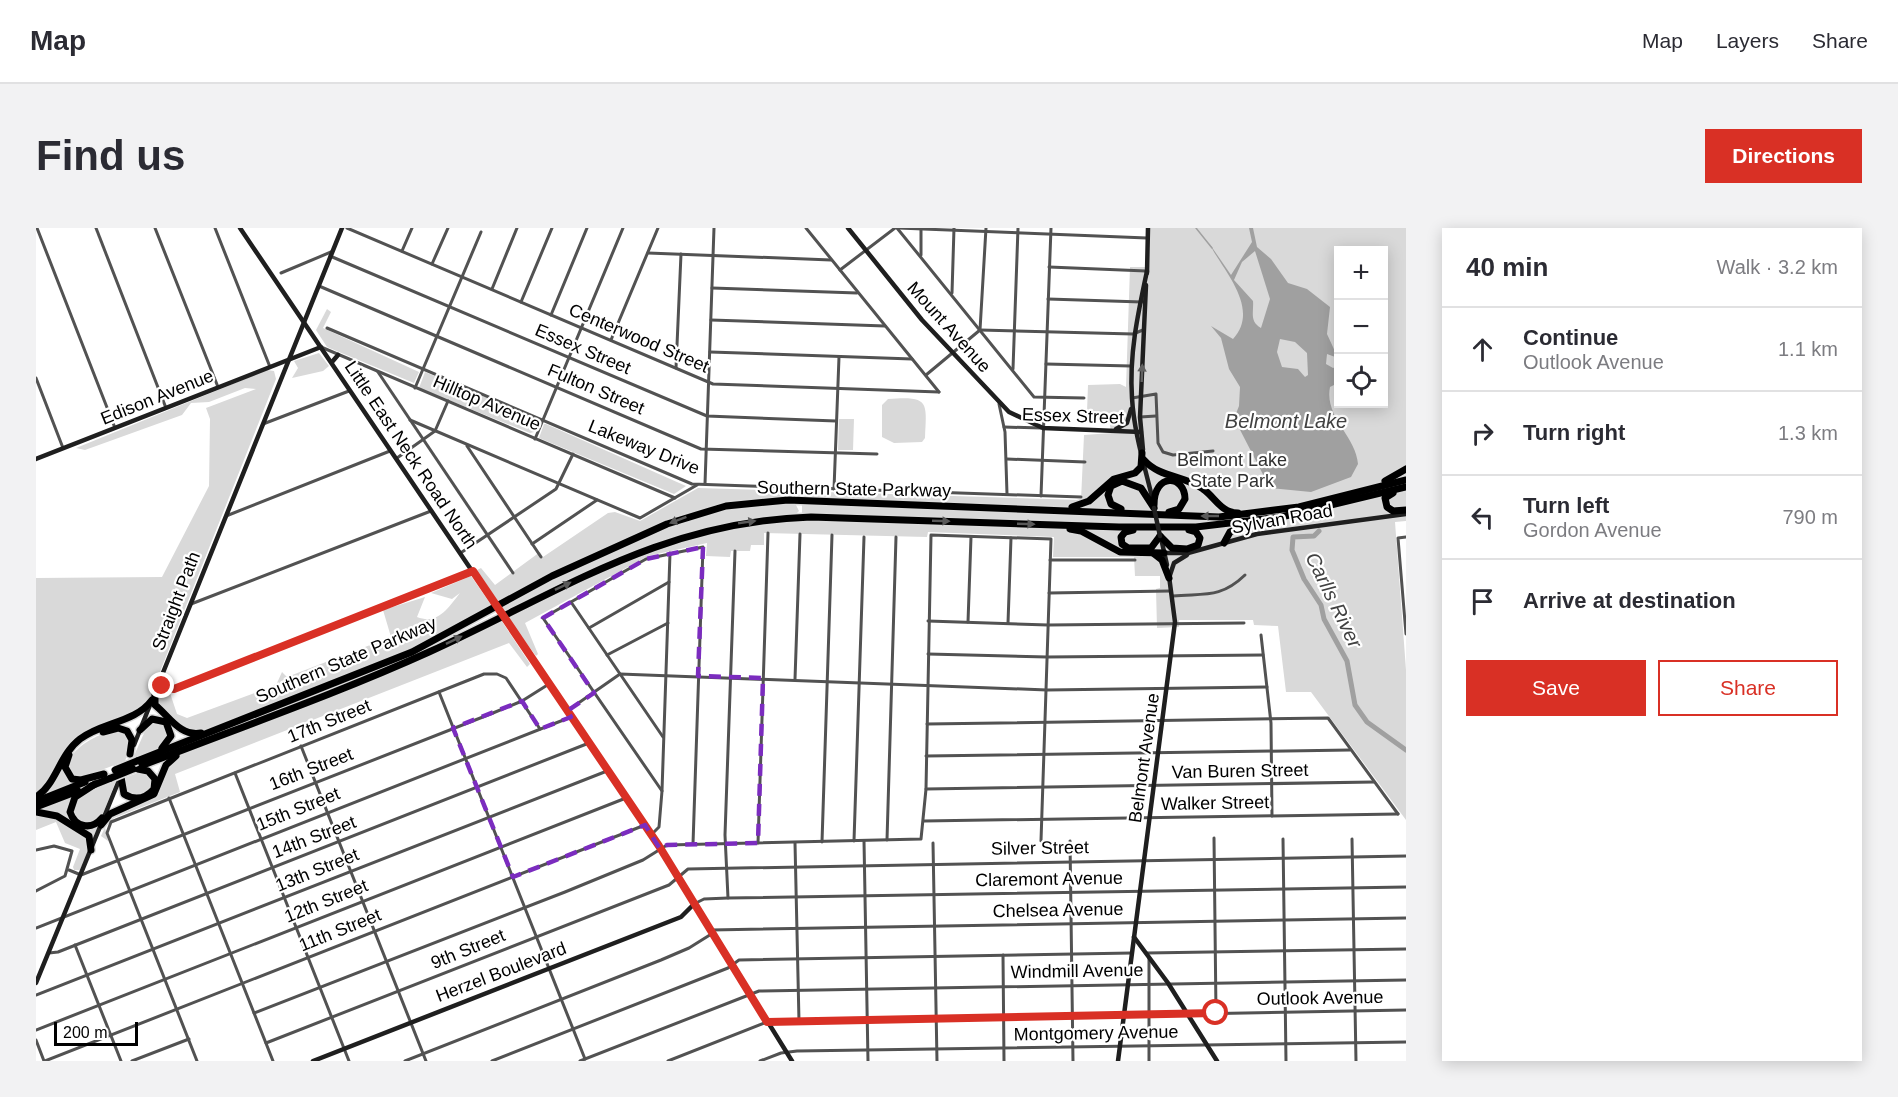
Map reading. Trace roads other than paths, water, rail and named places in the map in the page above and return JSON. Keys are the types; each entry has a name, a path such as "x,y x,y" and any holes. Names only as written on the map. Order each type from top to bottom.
{"highway":[{"path":"1047,509 1086,503 1112,480 1137,472 1141,467 1143,456"},
{"path":"1143,456 1156,472 1202,488 1228,511 1264,516"},
{"path":"1366,489 1406,469"},
{"name":"Southern State Parkway","path":"36,809 95,784 116,770 136,761 417,650 573,565 653,530 711,509 780,500 1156,511 1219,517 1264,516 1406,480"},
{"path":"1132,512 1116,508 1110,502 1108,491 1116,482 1127,481 1137,485 1145,492 1156,511"},
{"path":"1172,481 1182,488 1185,498 1180,508 1156,511 1155,491 1161,484 1172,481"},
{"path":"1406,487 1390,494 1385,501 1391,510 1406,510"},
{"name":"Southern State Parkway","path":"36,799 133,769 422,655 618,560 703,531 764,520 811,517 1141,528 1219,525 1406,487"},
{"path":"1224,543 1235,528 1264,516"},
{"path":"1047,525 1079,531 1120,552 1164,553"},
{"path":"1141,528 1124,533 1121,539 1123,546 1130,549 1150,548 1156,544 1160,536 1174,549 1192,549 1199,544 1200,537 1195,531 1166,528"},
{"path":"1151,552 1162,560 1169,578"},
{"path":"153,696 155,705 183,731 197,734 220,728"},
{"path":"36,799 45,790 61,760 78,741 94,731 141,712 153,696"},
{"path":"140,730 149,720 156,719 166,722 171,729 168,743 147,757"},
{"path":"107,776 75,780 66,772 65,762 86,740 115,729 125,730 130,735 130,754"},
{"path":"105,826 110,814 154,794 169,761 197,744"},
{"path":"121,777 121,789 125,795 135,798 148,794 155,785 153,776 147,770 133,769"},
{"path":"95,784 75,797 70,805 71,814 77,822 89,826 98,822 106,811"},
{"path":"36,809 54,814 89,836 91,850"}],"main road":[{"name":"Little East Neck Road North","path":"240,228 462,552 491,599 651,834 792,1061"},
{"name":"Straight Path","path":"36,983 91,850 105,826 106,811 342,228"},
{"name":"Mount Avenue","path":"848,228 922,320 999,404 1023,421 1043,428"},
{"name":"Belmont Avenue","path":"1137,417 1141,395 1143,302 1147,271 1148,228"},
{"name":"Belmont Avenue","path":"1118,1061 1175,624 1173,594 1132,401 1133,334 1143,302"},
{"path":"288,359 321,347"},
{"path":"332,362 338,356"},
{"name":"Edison Avenue","path":"36,459 288,359"},
{"path":"270,367 277,372 280,379"},
{"path":"1113,430 1127,423 1132,401"},
{"name":"Essex Street","path":"1043,428 1139,432"},
{"name":"Sylvan Road","path":"1164,553 1196,552 1251,535 1406,514"},
{"path":"1169,578 1175,562 1196,552"},
{"name":"Herzel Boulevard","path":"314,1061 681,917 694,904"},
{"path":"1134,937 1168,983 1216,1061"}],"street":[{"path":"37,228 115,428"},
{"path":"96,228 166,408"},
{"path":"155,228 218,387"},
{"path":"215,228 270,367"},
{"name":"Centerwood Street","path":"347,228 709,383 939,392 926,375"},
{"path":"402,251 412,228"},
{"path":"432,264 448,228"},
{"path":"492,289 517,228"},
{"path":"521,302 552,228"},
{"path":"551,315 587,228"},
{"path":"535,439 623,228"},
{"path":"611,340 658,228"},
{"path":"705,484 714,228"},
{"path":"806,228 926,375 980,330 1133,334 1143,330"},
{"path":"840,270 896,228 1148,238"},
{"path":"896,228 1034,397 1084,398"},
{"path":"1013,371 1018,228"},
{"path":"1041,496 1051,228"},
{"path":"921,229 921,257"},
{"path":"951,295 954,230"},
{"path":"980,330 986,230"},
{"path":"415,388 481,232"},
{"path":"648,253 831,260"},
{"path":"280,273 332,254"},
{"name":"Essex Street","path":"332,254 707,416 836,421"},
{"path":"676,368 681,254"},
{"path":"1049,267 1147,271"},
{"name":"Fulton Street","path":"318,286 706,450 877,454"},
{"path":"712,288 858,293"},
{"path":"1048,299 1143,302"},
{"path":"711,320 885,326"},
{"name":"Lakeway Drive","path":"327,328 692,484 1081,496"},
{"name":"Hilltop Avenue","path":"321,347 675,498"},
{"path":"710,352 912,359"},
{"path":"834,489 838,357"},
{"path":"1046,364 1131,366"},
{"path":"378,372 513,573"},
{"path":"36,378 63,448"},
{"path":"261,425 351,390"},
{"path":"1132,401 1141,395 1156,394 1158,443 1163,452 1173,455 1213,451"},
{"path":"397,458 435,431 448,401"},
{"path":"999,404 1004,427 1007,494"},
{"path":"1137,417 1157,416"},
{"path":"410,420 640,518 699,484"},
{"name":"Essex Street","path":"1004,427 1043,428"},
{"path":"466,444 542,557"},
{"path":"224,516 392,450"},
{"path":"462,552 560,484 573,454"},
{"path":"1006,459 1085,462"},
{"path":"532,544 597,500"},
{"path":"189,604 433,510"},
{"path":"758,843 768,533"},
{"path":"795,679 800,534"},
{"path":"822,842 832,535"},
{"path":"254,1013 643,860 667,845 921,838 926,789 931,535 1051,539 1041,841"},
{"path":"854,841 864,537"},
{"path":"887,840 896,537"},
{"path":"968,623 971,537"},
{"path":"1406,537 1398,538 1406,634"},
{"path":"1008,624 1011,538"},
{"path":"662,791 543,618 646,559 703,546 693,844"},
{"path":"728,898 726,843 735,551"},
{"path":"651,834 659,827 662,791 670,553"},
{"path":"1050,560 1135,560"},
{"path":"1401,570 1406,570"},
{"path":"158,684 174,689 473,571"},
{"path":"1049,593 1203,596 1218,593 1245,575"},
{"path":"589,628 669,582"},
{"path":"572,602 664,739"},
{"path":"928,621 1048,625 1244,623"},
{"path":"608,655 668,623"},
{"path":"1261,635 1271,719 1272,816"},
{"path":"927,654 1047,657 1263,655"},
{"name":"17th Street","path":"105,826 114,820 484,674 506,678 540,729"},
{"path":"567,711 620,674 891,682 1047,690 1267,687"},
{"name":"16th Street","path":"81,875 522,701 549,684"},
{"path":"439,692 585,1060"},
{"name":"15th Street","path":"36,928 571,717"},
{"path":"927,724 1328,718 1375,782"},
{"name":"14th Street","path":"48,953 75,945 589,743"},
{"path":"301,746 426,1061"},
{"path":"926,756 1351,750"},
{"name":"13th Street","path":"36,995 608,771"},
{"path":"235,772 349,1061"},
{"name":"Van Buren Street","path":"926,789 1375,782"},
{"name":"Walker Street","path":"924,821 1398,814 1375,782"},
{"path":"169,798 273,1061"},
{"name":"12th Street","path":"36,1030 627,798"},
{"name":"11th Street","path":"45,1061 645,825"},
{"path":"105,826 197,1061"},
{"path":"1214,838 1216,1013"},
{"path":"1283,838 1286,1061"},
{"path":"1352,839 1356,1061"},
{"path":"864,841 868,1061"},
{"path":"1070,841 1073,1061"},
{"path":"795,842 798,1021"},
{"path":"933,843 937,1061"},
{"path":"36,850 54,846 72,851 69,870 62,880 36,891"},
{"name":"Silver Street","path":"678,877 688,869 727,867 1406,856"},
{"path":"69,870 81,875"},
{"name":"9th Street","path":"266,1043 669,885 678,877"},
{"name":"Claremont Avenue","path":"694,904 704,899 728,898 1406,887"},
{"name":"Chelsea Avenue","path":"712,932 797,928 1406,918"},
{"path":"405,1061 689,948 712,932"},
{"path":"75,945 121,1061"},
{"path":"1149,1061 1148,955 1216,951 1406,949"},
{"path":"492,1061 728,968 739,960 1132,953"},
{"path":"1003,955 1004,1061"},
{"path":"36,967 43,966"},
{"name":"Windmill Avenue","path":"580,1061 750,993 935,987 1406,980"},
{"name":"Outlook Avenue","path":"668,1061 767,1022 1406,1010"},
{"path":"132,1061 189,1039"},
{"path":"36,1040 45,1061"},
{"name":"Montgomery Avenue","path":"760,1061 786,1052 1406,1042"}],"water":[{"name":"Belmont Lake","path":"1249,228 1253,228 1257,247 1271,259 1288,283 1307,289 1330,307 1327,334 1334,349 1334,357 1327,354 1326,364 1334,368 1334,385 1330,387 1329,398 1336,417 1356,454 1358,464 1351,477 1311,492 1270,488 1237,424 1235,416 1239,406 1240,387 1229,369 1221,338 1211,326 1233,339 1241,327 1243,315 1237,290 1209,243 1231,275 1252,242","holes":["1255,251 1270,299 1261,328 1253,319 1253,301 1234,280 1242,262","1280,339 1295,342 1307,353 1308,375 1305,377 1298,369 1282,367 1277,352"]}],"waterway":[{"path":"1196,228 1212,248"},
{"name":"Carlls River","path":"1319,531 1314,536 1293,537 1292,550 1304,579 1321,605 1324,619 1347,661 1355,705 1367,722 1406,750"}],"park label":[{"name":"Belmont Lake State Park","path":"1232,470"}]}
